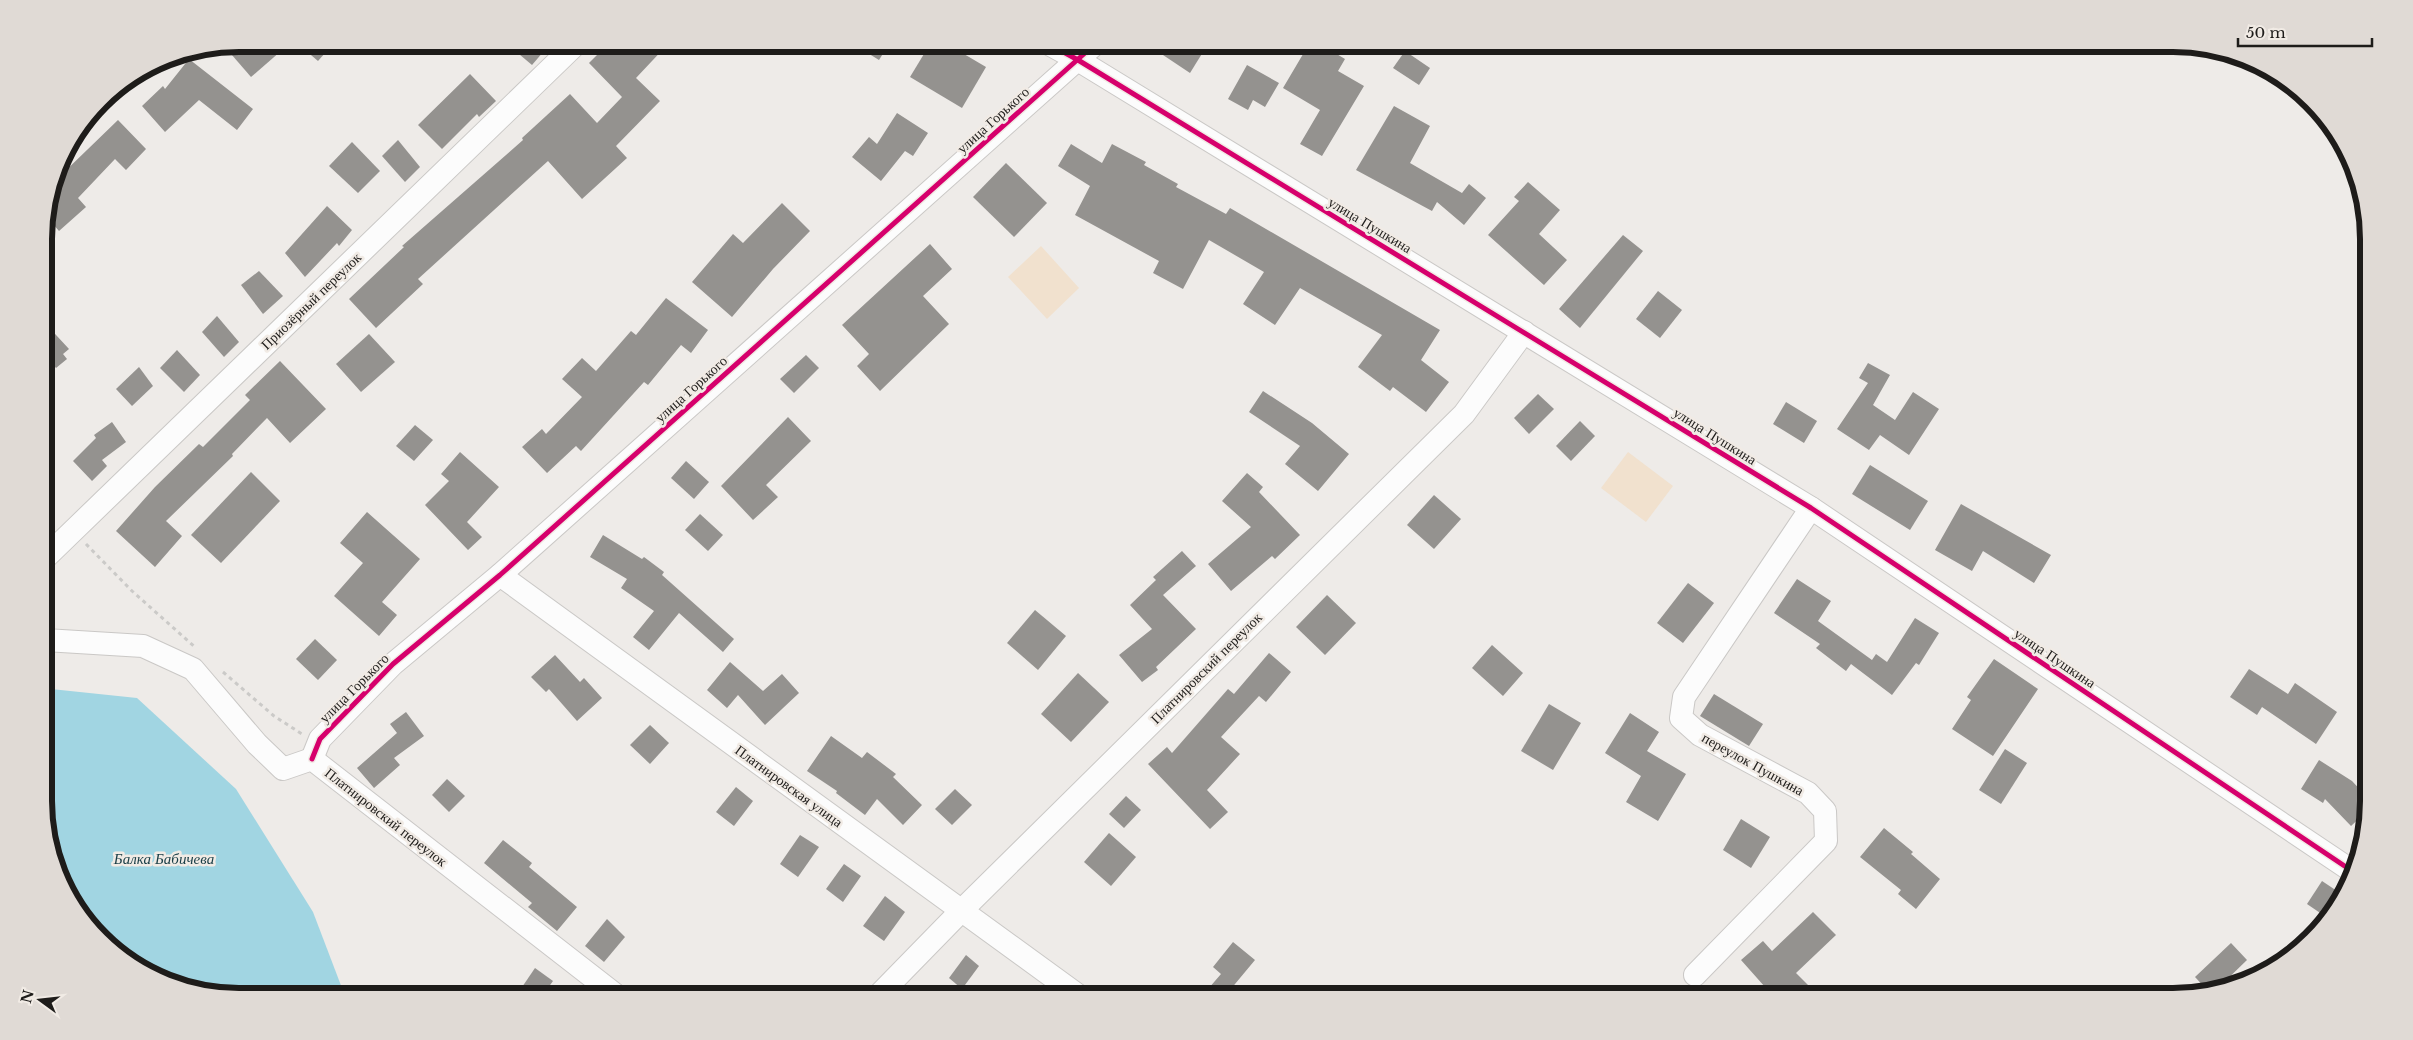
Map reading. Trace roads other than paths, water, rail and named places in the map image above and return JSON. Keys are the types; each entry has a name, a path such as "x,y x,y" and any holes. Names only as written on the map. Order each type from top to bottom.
{"street":[{"name":"Приозёрный переулок","path":"52,552 568,52"},
{"name":"улица Пушкина","path":"1063,52 1811,508 2348,868"},
{"name":"улица Горького","path":"316,749 393,664 500,575 1086,52"},
{"name":"Платнировский переулок","path":"886,988 961,910 1464,414 1524,332"},
{"name":"переулок Пушкина","path":"1695,975 1826,841 1825,810 1808,792 1700,735 1681,718 1684,697 1811,508"},
{"name":"Платнировская улица","path":"500,575 1068,988"},
{"name":"Платнировский переулок","path":"52,640 143,646 193,669 257,744 283,769 316,749 607,988"}],"water":[{"name":"Балка Бабичева","path":"52,689 137,698 236,789 313,912 342,988 240,988 203,984 179,978 157,968 136,956 116,941 99,924 84,904 62,861 54,825 52,800"}]}
